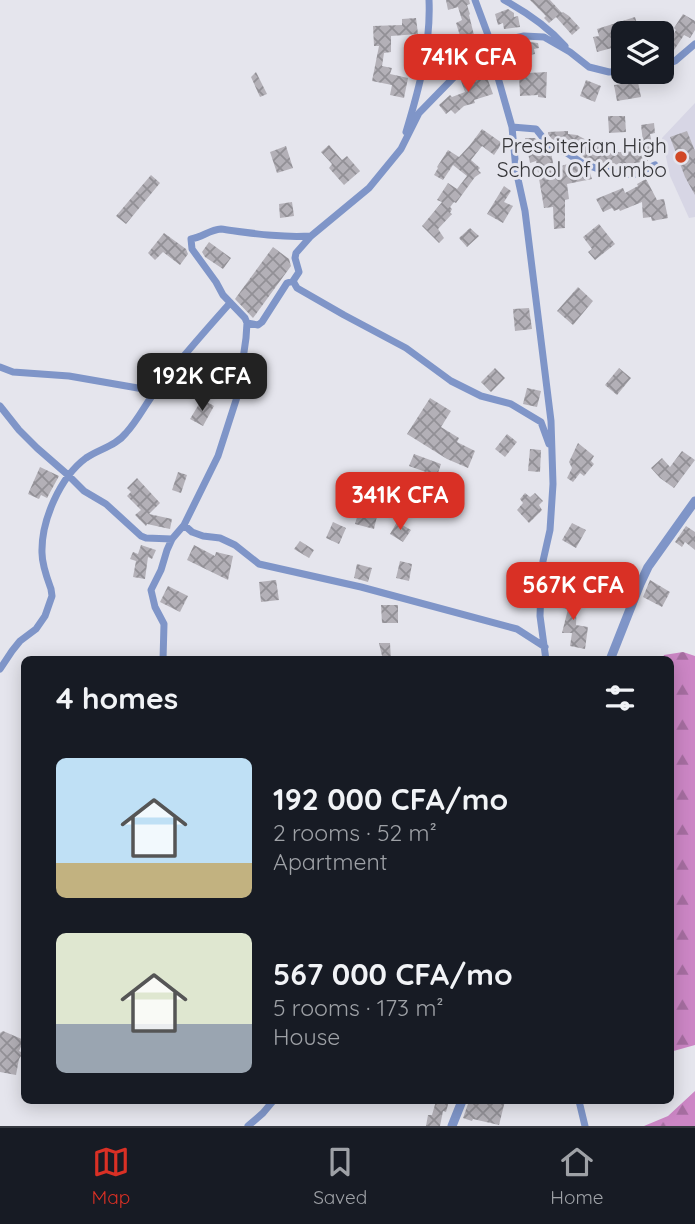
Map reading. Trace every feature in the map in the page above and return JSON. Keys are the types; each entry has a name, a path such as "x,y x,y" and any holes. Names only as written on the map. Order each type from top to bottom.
{"street":[{"path":"401,149 420,83 428,41 429,0"},
{"path":"475,0 491,43 491,53 512,127 551,421 553,484 550,530 543,561 540,616 546,656"},
{"path":"504,0 551,30 570,52"},
{"path":"491,43 524,36 544,37 589,67 611,72"},
{"path":"674,61 695,44"},
{"path":"247,323 261,323 287,284 293,281 299,272 296,253 310,236 369,188 401,149 419,113 459,72 491,53"},
{"path":"512,127 536,129 548,144 601,170 633,175 655,165"},
{"path":"163,656 164,624 155,607 152,590 172,539 184,525 214,467 235,405 246,338 247,323 192,249 191,239 202,237 214,229 262,235 310,236"},
{"path":"293,281 297,288 344,316 406,348 451,381 481,396 511,404 541,422 552,451"},
{"path":"0,669 20,641 36,629 49,606 52,596 42,552 45,530 51,506 68,475 84,460 123,438 155,391 230,303"},
{"path":"0,368 13,372 69,376 155,391"},
{"path":"0,406 28,439 84,491 106,504 141,536 172,539"},
{"path":"612,656 648,567 695,501"},
{"path":"184,525 203,537 220,538 235,545 259,564 362,587 517,629 545,648"},
{"path":"248,1126 270,1104"},
{"path":"452,1126 461,1104"},
{"path":"580,1104 585,1126"}],"shaded area":[{"name":"Presbiterian High School Of Kumbo","path":"695,103 695,217 689,218 670,176 662,138"}],"green space":[{"path":"683,652 695,656 695,1045 674,1051 674,656 664,655"},
{"path":"695,1091 695,1126 644,1126 668,1116"}],"building":[{"path":"446,0 469,0 470,4 467,5 478,51 466,55 456,23 462,20 458,7 448,10"},
{"path":"530,0 550,0 580,28 572,35 556,17 549,23 544,18 546,16"},
{"path":"508,9 514,13 514,17 518,16 520,27 504,29 503,23 498,25 495,14"},
{"path":"683,14 695,21 695,30 690,38 684,35 674,50 674,28"},
{"path":"416,18 418,34 391,36 391,52 384,53 382,66 392,68 390,74 408,78 404,98 390,95 392,85 372,81 379,46 374,46 373,26 402,25 402,19"},
{"path":"611,25 611,48 597,52 593,37 599,36 597,29"},
{"path":"538,43 539,48 534,49 535,54 525,56 528,73 547,72 546,98 538,95 520,96 519,74 511,75 510,70 507,71 505,61 509,61 509,46"},
{"path":"256,72 267,94 260,97 251,77"},
{"path":"485,72 493,94 474,100 475,103 464,106 455,114 451,110 446,114 439,105 450,95 452,97 465,92 461,81"},
{"path":"586,80 601,86 595,102 580,96"},
{"path":"638,84 641,97 617,101 614,85"},
{"path":"608,116 625,116 626,132 609,133"},
{"path":"654,123 655,133 650,134 654,153 647,154 648,161 635,163 610,165 585,158 577,152 579,147 569,147 552,139 548,134 568,131 568,134 577,135 598,146 599,142 608,143 607,153 636,151 634,144 643,142 641,125"},
{"path":"482,129 502,143 494,155 482,146 471,160 480,168 478,170 481,173 450,207 452,214 438,229 444,238 439,243 422,226 442,202 437,200 448,183 457,189 467,176 453,165 443,180 434,175 437,167 448,150 459,157"},
{"path":"687,131 695,151 695,195 670,137"},
{"path":"525,138 535,138 551,152 554,168 571,163 590,173 592,179 567,184 569,199 565,200 565,228 554,229 553,207 544,208 536,161 530,163"},
{"path":"329,145 342,160 347,156 360,171 344,185 329,168 332,164 321,152"},
{"path":"286,146 293,168 277,173 270,152"},
{"path":"151,175 160,183 126,224 116,216"},
{"path":"646,179 657,200 664,199 668,218 652,221 651,217 643,218 642,202 620,211 614,211 612,208 603,212 596,199 623,188 625,193"},
{"path":"504,186 511,191 504,202 513,206 503,223 487,214"},
{"path":"292,202 294,216 280,218 279,204"},
{"path":"599,224 615,244 595,260 588,252 592,249 583,237"},
{"path":"470,228 479,236 467,247 459,238"},
{"path":"164,233 186,249 188,254 180,265 163,252 155,260 148,253"},
{"path":"209,242 231,258 223,269 202,252"},
{"path":"273,247 289,259 291,266 253,318 235,299"},
{"path":"578,287 593,301 573,325 557,311"},
{"path":"529,308 532,329 515,331 513,309"},
{"path":"495,368 505,378 491,392 481,382"},
{"path":"619,368 631,378 617,395 605,385"},
{"path":"527,388 541,391 537,407 523,404"},
{"path":"430,398 451,411 441,427 459,438 457,442 475,451 468,468 447,459 407,434"},
{"path":"202,399 214,406 203,426 190,419"},
{"path":"507,434 517,442 505,457 495,449"},
{"path":"578,443 594,456 591,461 594,464 584,476 580,473 573,482 567,478 572,468 569,462"},
{"path":"530,449 541,450 540,472 528,471"},
{"path":"682,451 695,460 674,488 651,468 662,458 670,467"},
{"path":"414,454 441,464 437,476 409,466"},
{"path":"40,467 59,476 47,498 41,495 39,499 28,494"},
{"path":"178,472 187,475 181,493 172,490"},
{"path":"137,478 160,503 149,514 172,519 170,529 147,524 146,526 135,515 141,510 127,496 131,492 127,488"},
{"path":"525,493 530,497 535,493 543,501 539,505 542,510 529,523 517,510 523,503 520,499"},
{"path":"360,507 378,512 374,529 355,524"},
{"path":"333,522 346,528 339,544 326,538"},
{"path":"397,522 411,530 403,542 390,534"},
{"path":"572,523 586,530 576,548 562,540"},
{"path":"686,526 695,532 695,550 685,542 682,547 675,542"},
{"path":"300,541 314,550 309,558 294,549"},
{"path":"141,545 156,550 152,559 148,557 145,579 133,577 136,561 130,559 133,552 138,554"},
{"path":"194,545 215,556 216,552 233,556 228,580 187,560"},
{"path":"400,561 412,564 409,581 396,578"},
{"path":"519,563 532,566 527,586 515,584"},
{"path":"357,564 372,568 368,582 354,578"},
{"path":"590,576 605,579 600,600 585,596"},
{"path":"276,580 279,600 261,602 259,582"},
{"path":"650,580 670,592 662,607 643,597"},
{"path":"168,586 188,596 180,612 160,602"},
{"path":"558,594 577,599 576,625 588,627 585,649 570,646 572,633 562,633 568,609 556,607"},
{"path":"381,605 398,605 398,623 382,623"},
{"path":"379,643 390,643 391,656 382,656"},
{"path":"3,1031 21,1039 21,1056 16,1075 0,1072 0,1033"},
{"path":"435,1104 448,1104 446,1112 443,1111 440,1126 426,1126 428,1115 432,1115"},
{"path":"468,1104 504,1104 499,1125 463,1118"}],"place":[{"name":"Presbiterian High School Of Kumbo","path":"681,157"}]}
